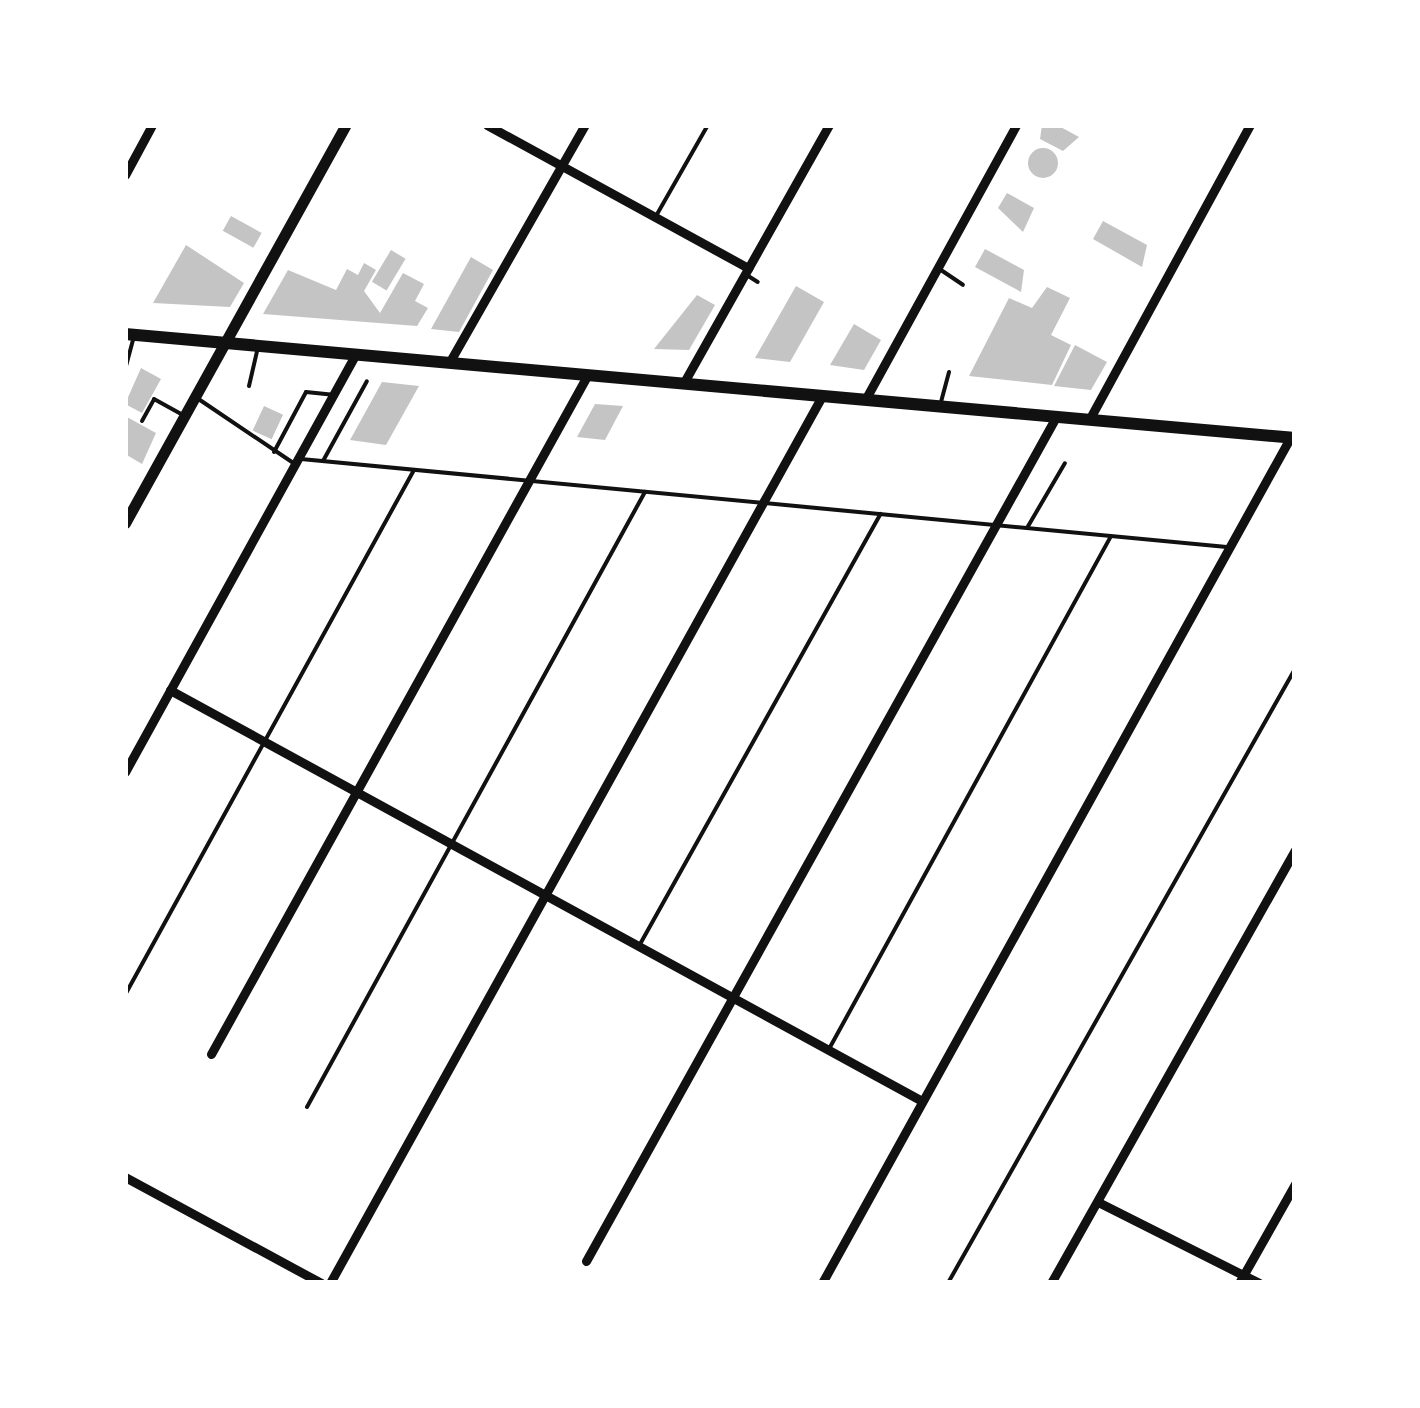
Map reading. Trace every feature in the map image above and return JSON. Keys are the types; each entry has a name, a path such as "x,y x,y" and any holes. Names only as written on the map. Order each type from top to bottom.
{"main road":[{"path":"129,334 1293,438"}],"street":[{"path":"125,175 152,125"},
{"path":"125,522 346,125"},
{"path":"487,125 746,271"},
{"path":"449,363 585,125"},
{"path":"682,384 829,125"},
{"path":"865,400 1016,125"},
{"path":"1088,420 1250,125"},
{"path":"125,772 355,355"},
{"path":"211,1054 587,376"},
{"path":"330,1283 822,396"},
{"path":"586,1261 1056,417"},
{"path":"822,1283 1228,547 1293,438"},
{"path":"170,690 922,1101"},
{"path":"1052,1283 1295,850"},
{"path":"125,1177 300,1278 321,1283"},
{"path":"1241,1279 1295,1184"},
{"path":"1098,1202 1241,1279 1258,1283"}],"lane":[{"path":"656,217 708,125"},
{"path":"938,268 963,285"},
{"path":"746,271 758,282"},
{"path":"126,366 129,334"},
{"path":"249,386 258,346"},
{"path":"940,407 949,372"},
{"path":"323,461 367,381"},
{"path":"274,452 306,392 333,395"},
{"path":"194,396 274,452 297,462 323,461 1228,547"},
{"path":"142,421 154,400 184,415"},
{"path":"1027,528 1064,462"},
{"path":"125,995 414,470"},
{"path":"307,1107 645,492"},
{"path":"639,946 880,514"},
{"path":"829,1050 1112,536"},
{"path":"948,1283 1295,669"}],"building":[{"path":"1042,125 1057,125 1079,137 1063,151 1040,139"},
{"path":"1043,148 1057,157 1058,163 1049,177 1043,178 1029,169 1028,163 1037,149"},
{"path":"1007,193 1034,208 1023,232 998,208"},
{"path":"231,216 262,233 253,248 223,231"},
{"path":"1103,221 1147,245 1142,267 1093,239"},
{"path":"186,245 244,283 230,307 153,303"},
{"path":"985,249 1024,270 1021,292 975,267"},
{"path":"391,250 406,259 387,290 372,282"},
{"path":"471,257 493,270 459,332 431,329"},
{"path":"364,263 376,270 364,291 380,313 403,273 424,284 415,301 428,308 417,326 263,314 288,270 336,290 347,269 358,275"},
{"path":"796,286 824,302 790,362 755,358"},
{"path":"1047,287 1070,298 1051,335 1071,345 1052,385 969,376 1009,298 1032,308"},
{"path":"697,295 715,305 689,350 654,349"},
{"path":"854,324 881,340 864,370 830,365"},
{"path":"1075,345 1107,362 1091,390 1054,386"},
{"path":"141,368 161,379 142,413 125,404"},
{"path":"382,382 419,386 386,445 350,440"},
{"path":"595,404 623,406 605,440 577,437"},
{"path":"264,406 283,415 272,439 253,430"},
{"path":"125,416 156,433 142,464 125,454"}]}
